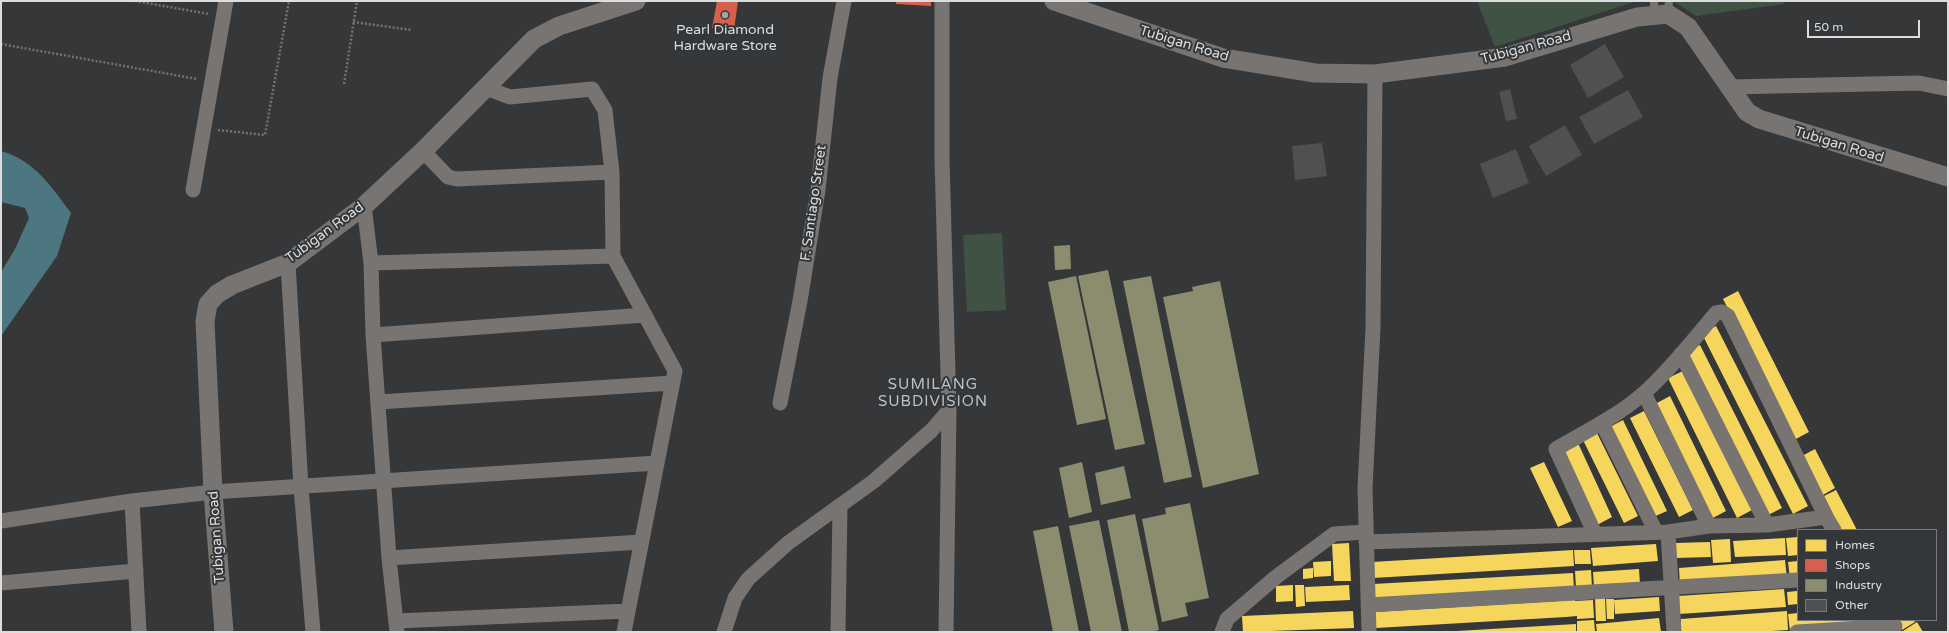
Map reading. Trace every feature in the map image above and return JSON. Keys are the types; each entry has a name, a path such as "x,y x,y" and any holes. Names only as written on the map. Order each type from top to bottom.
{"street":[{"path":"193,190 226,1"},
{"name":"Tubigan Road","path":"224,632 213,492 205,321 208,304 218,294 232,285 288,263 364,206 423,151 534,39 559,26 636,1"},
{"name":"F. Santiago Street","path":"780,403 800,301 818,190 830,78 844,1"},
{"path":"942,1 942,160 949,410 946,632"},
{"name":"Tubigan Road","path":"1054,1 1223,58 1315,73 1375,74 1504,57 1661,8 1688,27 1747,112 1770,123 1948,178"},
{"path":"1369,632 1365,537 1365,488 1373,328 1375,74"},
{"path":"1729,87 1919,83 1948,89"},
{"path":"486,88 510,97 592,89 605,110 612,172 613,256 675,371 624,632"},
{"path":"423,151 448,177 457,179 612,172"},
{"path":"364,206 371,262 373,335 389,558 396,627 628,611"},
{"path":"371,262 613,256"},
{"path":"288,263 301,487 313,632"},
{"path":"1595,534 1556,449 1602,423 1644,393 1681,354 1716,313 1722,312 1728,316 1826,517 1833,529"},
{"path":"373,335 645,315"},
{"path":"1681,354 1767,525"},
{"path":"379,402 672,383"},
{"path":"1644,393 1709,526"},
{"path":"724,632 736,598 748,579 788,543 874,481 911,450 932,430 949,410"},
{"path":"1602,423 1662,532 1671,588 1674,632"},
{"path":"1,520 132,501 213,492 657,463"},
{"path":"132,501 139,632"},
{"path":"838,632 840,506"},
{"path":"1222,632 1227,619 1276,577 1334,534 1365,537 1662,532 1709,526 1767,525 1826,517"},
{"path":"389,558 642,542"},
{"path":"1,583 136,571"},
{"path":"1368,604 1797,580"},
{"path":"1797,632 1895,626"}],"path":[{"path":"136,1 223,17"},
{"path":"203,129 265,136 289,1"},
{"path":"344,84 356,1"},
{"path":"353,22 412,30"},
{"path":"1,44 212,81"}],"green space":[{"path":"1477,1 1637,1 1495,47"},
{"path":"1673,1 1783,1 1784,4 1696,16"},
{"path":"1002,233 1006,310 967,312 963,235"}],"water":[{"path":"1,151 13,155 32,167 49,184 71,213 57,256 1,336 1,272 15,249 29,218 25,208 1,202"}],"building: Homes":[{"path":"1738,291 1809,432 1794,440 1723,299"},
{"path":"1716,326 1808,506 1793,514 1702,334"},
{"path":"1700,345 1782,508 1768,515 1686,352"},
{"path":"1683,371 1752,510 1737,518 1668,378"},
{"path":"1670,396 1726,511 1711,519 1655,404"},
{"path":"1644,411 1693,510 1679,517 1630,418"},
{"path":"1623,420 1667,511 1651,518 1608,428"},
{"path":"1597,433 1638,516 1624,523 1583,440"},
{"path":"1578,443 1612,517 1597,525 1562,451"},
{"path":"1815,449 1835,488 1823,495 1802,456"},
{"path":"1544,462 1572,521 1558,527 1530,468"},
{"path":"1836,490 1856,529 1840,529 1824,496"},
{"path":"1797,537 1797,555 1788,556 1786,538"},
{"path":"1785,538 1786,555 1735,557 1733,541"},
{"path":"1730,539 1731,562 1713,563 1711,540"},
{"path":"1710,542 1711,557 1675,558 1675,543"},
{"path":"1349,543 1351,581 1334,581 1332,544"},
{"path":"1656,544 1658,561 1593,566 1591,548"},
{"path":"1573,550 1574,566 1373,578 1372,562"},
{"path":"1574,550 1590,550 1591,564 1575,564"},
{"path":"1785,560 1787,579 1680,586 1679,568"},
{"path":"1331,561 1331,576 1314,577 1313,562"},
{"path":"1797,561 1797,578 1790,579 1788,562"},
{"path":"1313,568 1313,578 1303,579 1303,569"},
{"path":"1639,569 1640,584 1594,588 1593,572"},
{"path":"1591,570 1592,587 1576,588 1575,571"},
{"path":"1573,573 1574,589 1374,601 1373,584"},
{"path":"1293,585 1293,601 1276,602 1276,586"},
{"path":"1295,585 1304,585 1305,606 1296,607"},
{"path":"1349,585 1350,600 1306,602 1305,587"},
{"path":"1784,589 1786,607 1679,614 1678,596"},
{"path":"1797,591 1797,604 1788,605 1787,592"},
{"path":"1605,597 1606,621 1596,621 1595,598"},
{"path":"1659,597 1660,611 1615,614 1614,600"},
{"path":"1606,599 1614,599 1614,619 1607,619"},
{"path":"1593,600 1594,618 1577,619 1577,616 1376,628 1374,612"},
{"path":"1353,611 1354,628 1243,632 1242,616"},
{"path":"1787,611 1788,630 1755,632 1681,632 1681,619"},
{"path":"1797,613 1797,621 1866,621 1790,631 1788,614"},
{"path":"1659,618 1661,632 1597,632 1596,624"},
{"path":"1594,620 1595,632 1577,632 1577,621"},
{"path":"1897,621 1914,621 1915,622 1902,630"},
{"path":"1917,622 1923,632 1903,631"},
{"path":"1576,624 1576,632 1457,632 1457,631"}],"building: Shops":[{"name":"Pearl Diamond Hardware Store","path":"717,1 738,1 734,30 712,28"},
{"path":"896,1 931,1 931,6 896,4"}],"building: Industry":[{"path":"1070,245 1071,269 1055,270 1054,246"},
{"path":"1108,270 1145,444 1115,450 1078,276"},
{"path":"1076,276 1106,419 1077,425 1048,282"},
{"path":"1151,276 1192,477 1164,483 1123,281"},
{"path":"1220,281 1259,474 1203,488 1163,297 1193,291 1192,287"},
{"path":"1082,462 1092,512 1069,518 1059,468"},
{"path":"1124,466 1131,498 1101,505 1095,473"},
{"path":"1190,503 1209,598 1185,603 1188,616 1162,622 1142,519 1166,514 1165,508"},
{"path":"1135,514 1159,630 1150,632 1129,632 1107,520"},
{"path":"1099,520 1122,632 1091,632 1069,526"},
{"path":"1058,526 1079,632 1053,632 1033,531"}],"building: Other":[{"path":"1605,44 1624,77 1588,98 1570,65"},
{"path":"1510,89 1517,119 1506,121 1499,92"},
{"path":"1628,90 1643,117 1594,144 1579,117"},
{"path":"1565,125 1582,155 1546,176 1529,146"},
{"path":"1322,143 1327,176 1295,180 1292,146"},
{"path":"1516,149 1529,183 1493,198 1480,164"}],"place":[{"name":"Pearl Diamond Hardware Store","path":"725,15"}],"district":[{"name":"SUMILANG SUBDIVISION","path":"933,394"}]}
